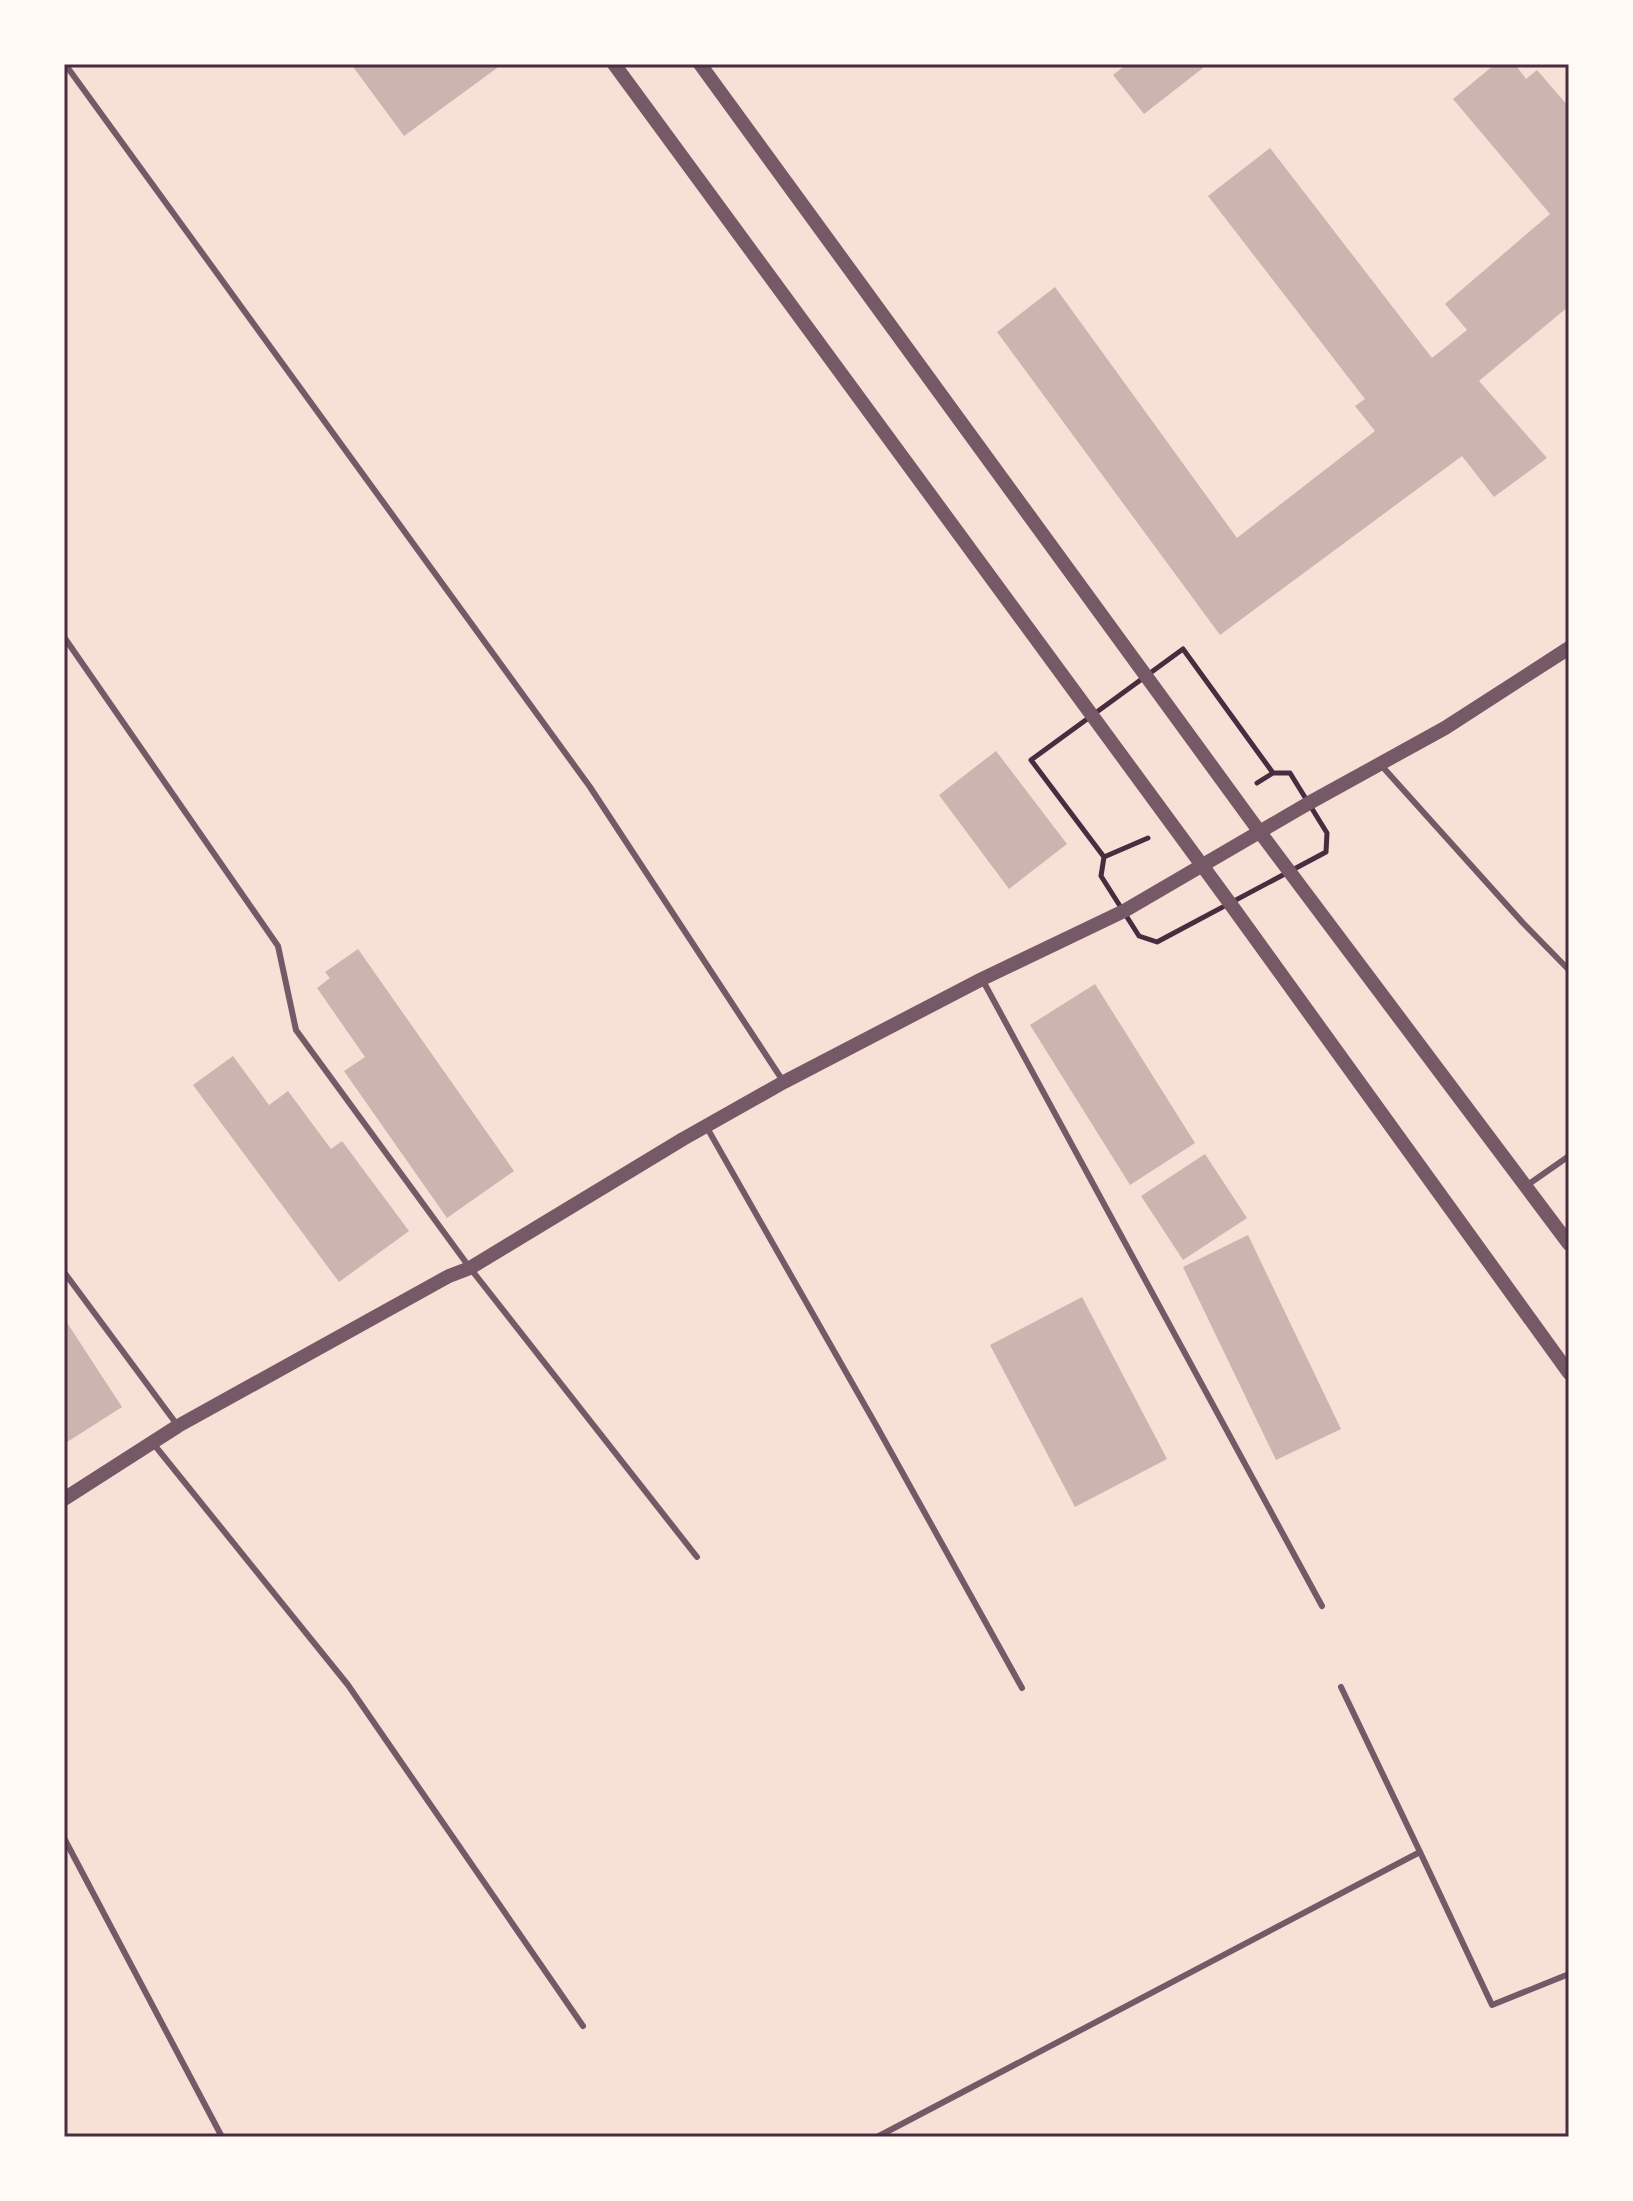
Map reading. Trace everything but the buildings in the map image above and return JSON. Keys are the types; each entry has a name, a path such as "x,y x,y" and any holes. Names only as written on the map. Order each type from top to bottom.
{"street":[{"path":"614,64 1201,864 1569,1373"},
{"path":"700,64 1259,831 1569,1244"},
{"path":"64,1499 178,1426 449,1276 470,1268 784,1082 982,979 1124,911 1201,864 1445,728 1569,648"}],"lane":[{"path":"65,64 590,787 784,1082"},
{"path":"64,637 278,946 296,1030 470,1268 697,1557"},
{"path":"1380,764 1569,970"},
{"path":"982,979 1322,1606"},
{"path":"706,1126 1022,1688"},
{"path":"1526,1186 1569,1156"},
{"path":"64,1272 178,1426"},
{"path":"152,1442 348,1685 583,2026"},
{"path":"1341,1687 1492,2005 1569,1974"},
{"path":"64,1838 222,2137"},
{"path":"877,2137 1420,1852"}],"path":[{"path":"1183,649 1273,773 1290,773 1327,833"},
{"path":"1031,760 1104,857 1101,876 1139,936 1157,942"}]}
